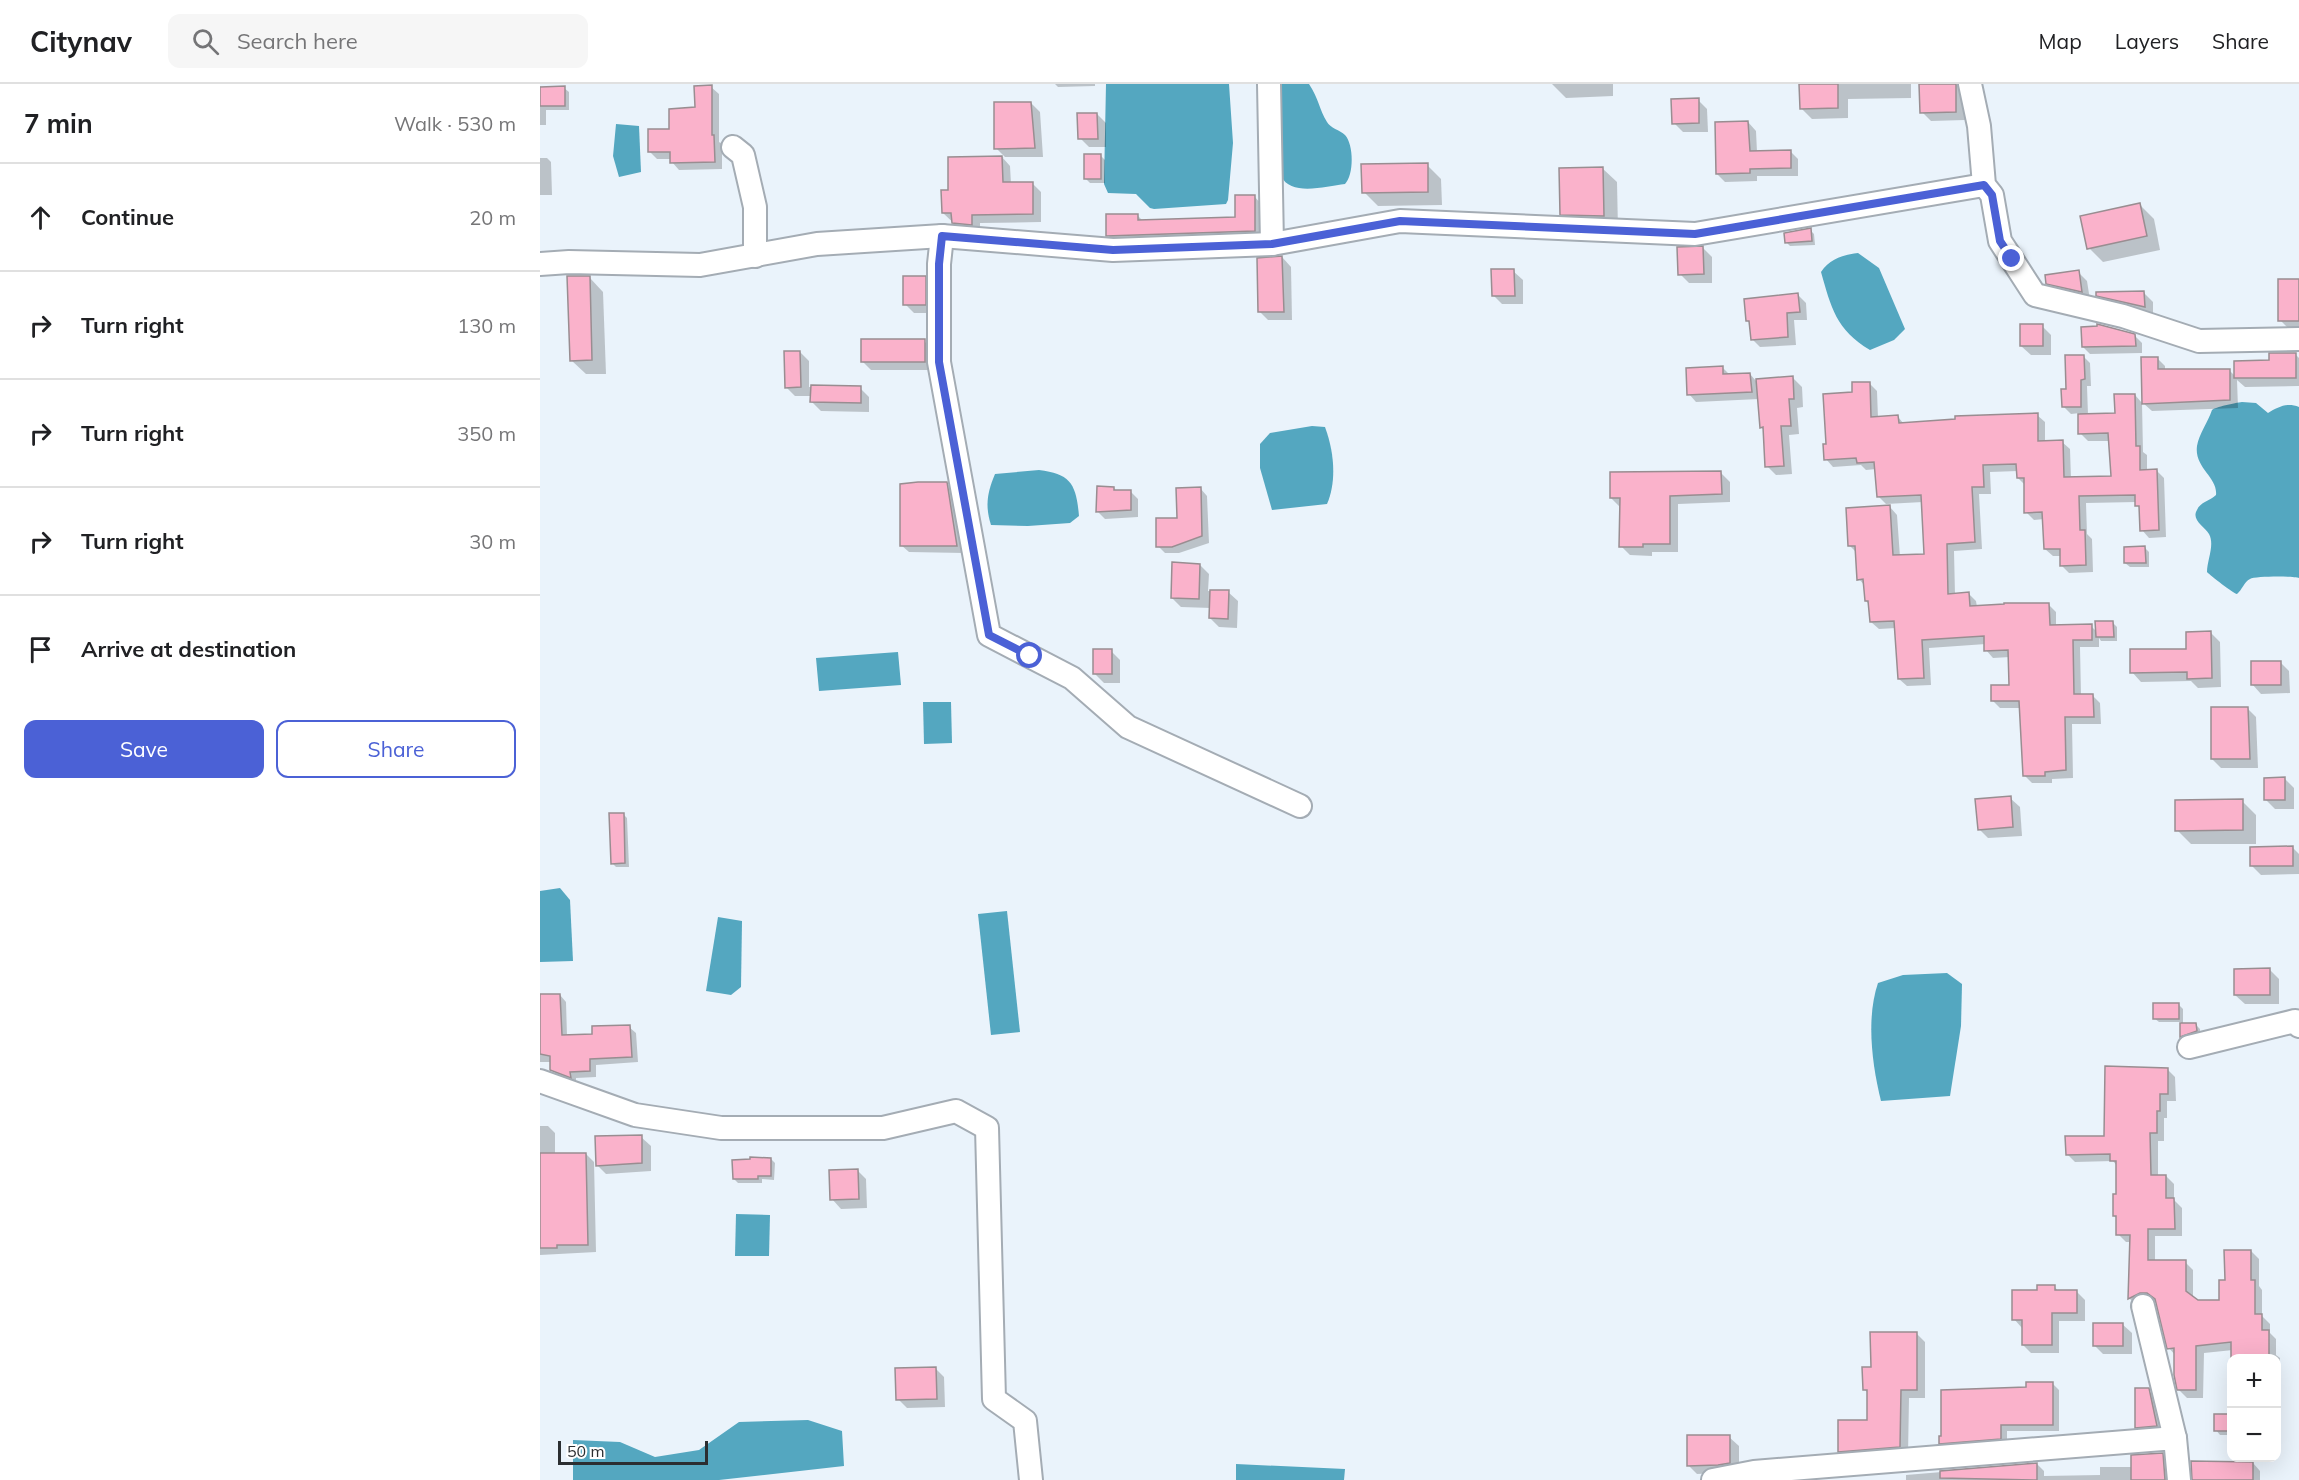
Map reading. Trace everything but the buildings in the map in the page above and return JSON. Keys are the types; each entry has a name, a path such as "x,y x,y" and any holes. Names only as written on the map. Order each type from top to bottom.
{"street":[{"path":"1269,84 1272,244"},
{"path":"1970,84 1979,126 1984,185 1992,195 2000,241 2035,295 2123,316 2199,341 2299,339"},
{"path":"733,147 743,155 755,207 755,255"},
{"path":"540,264 569,262 700,265 817,244 942,236 1113,250 1272,244 1400,221 1695,234 1984,185"},
{"path":"942,236 939,264 939,362 989,635 1072,678 1128,727 1300,806"},
{"path":"2189,1047 2295,1021 2299,1026"},
{"path":"540,1081 635,1115 721,1128 883,1128 956,1111 987,1128 994,1399 1025,1422 1031,1480"},
{"path":"2143,1306 2175,1438 2180,1480"},
{"path":"1713,1480 1754,1472 2175,1438"}],"water":[{"path":"1106,84 1229,84 1233,143 1226,204 1154,209 1136,194 1108,193 1104,184"},
{"path":"1277,84 1309,84 1328,124 1345,135 1350,146 1352,160 1350,174 1345,184 1310,189 1301,188 1286,182 1281,176"},
{"path":"616,124 639,126 641,172 619,177 613,156"},
{"path":"1858,253 1879,268 1905,329 1894,340 1870,350 1849,334 1836,317 1821,272 1837,258"},
{"path":"2242,402 2256,403 2268,413 2287,405 2299,407 2299,578 2253,578 2246,582 2237,594 2207,572 2211,538 2197,520 2196,514 2200,505 2216,495 2216,489 2199,460 2197,446 2212,410"},
{"path":"1312,426 1325,427 1331,446 1333,476 1327,504 1272,510 1260,468 1260,444 1270,433"},
{"path":"1039,470 1058,474 1070,482 1076,496 1079,516 1070,523 1028,526 991,525 988,500 995,474"},
{"path":"898,652 901,685 819,691 816,658"},
{"path":"923,702 951,702 952,743 924,744"},
{"path":"560,888 570,900 573,961 540,962 540,891"},
{"path":"1007,911 1020,1032 991,1035 978,914"},
{"path":"718,917 742,921 741,987 731,995 706,991"},
{"path":"1947,973 1962,984 1961,1026 1950,1096 1881,1101 1875,1072 1871,1026 1878,983 1903,975"},
{"path":"736,1214 770,1215 769,1256 735,1256"},
{"path":"808,1420 842,1431 844,1466 719,1480 573,1480 573,1440 620,1442 655,1457 699,1450 739,1422"},
{"path":"1236,1464 1345,1469 1344,1480 1236,1480"}],"route":[{"path":"1030,656 989,635 939,362 939,264 942,236 1113,250 1272,244 1400,221 1695,234 1984,185 1992,195 2000,241 2012,259"}]}
